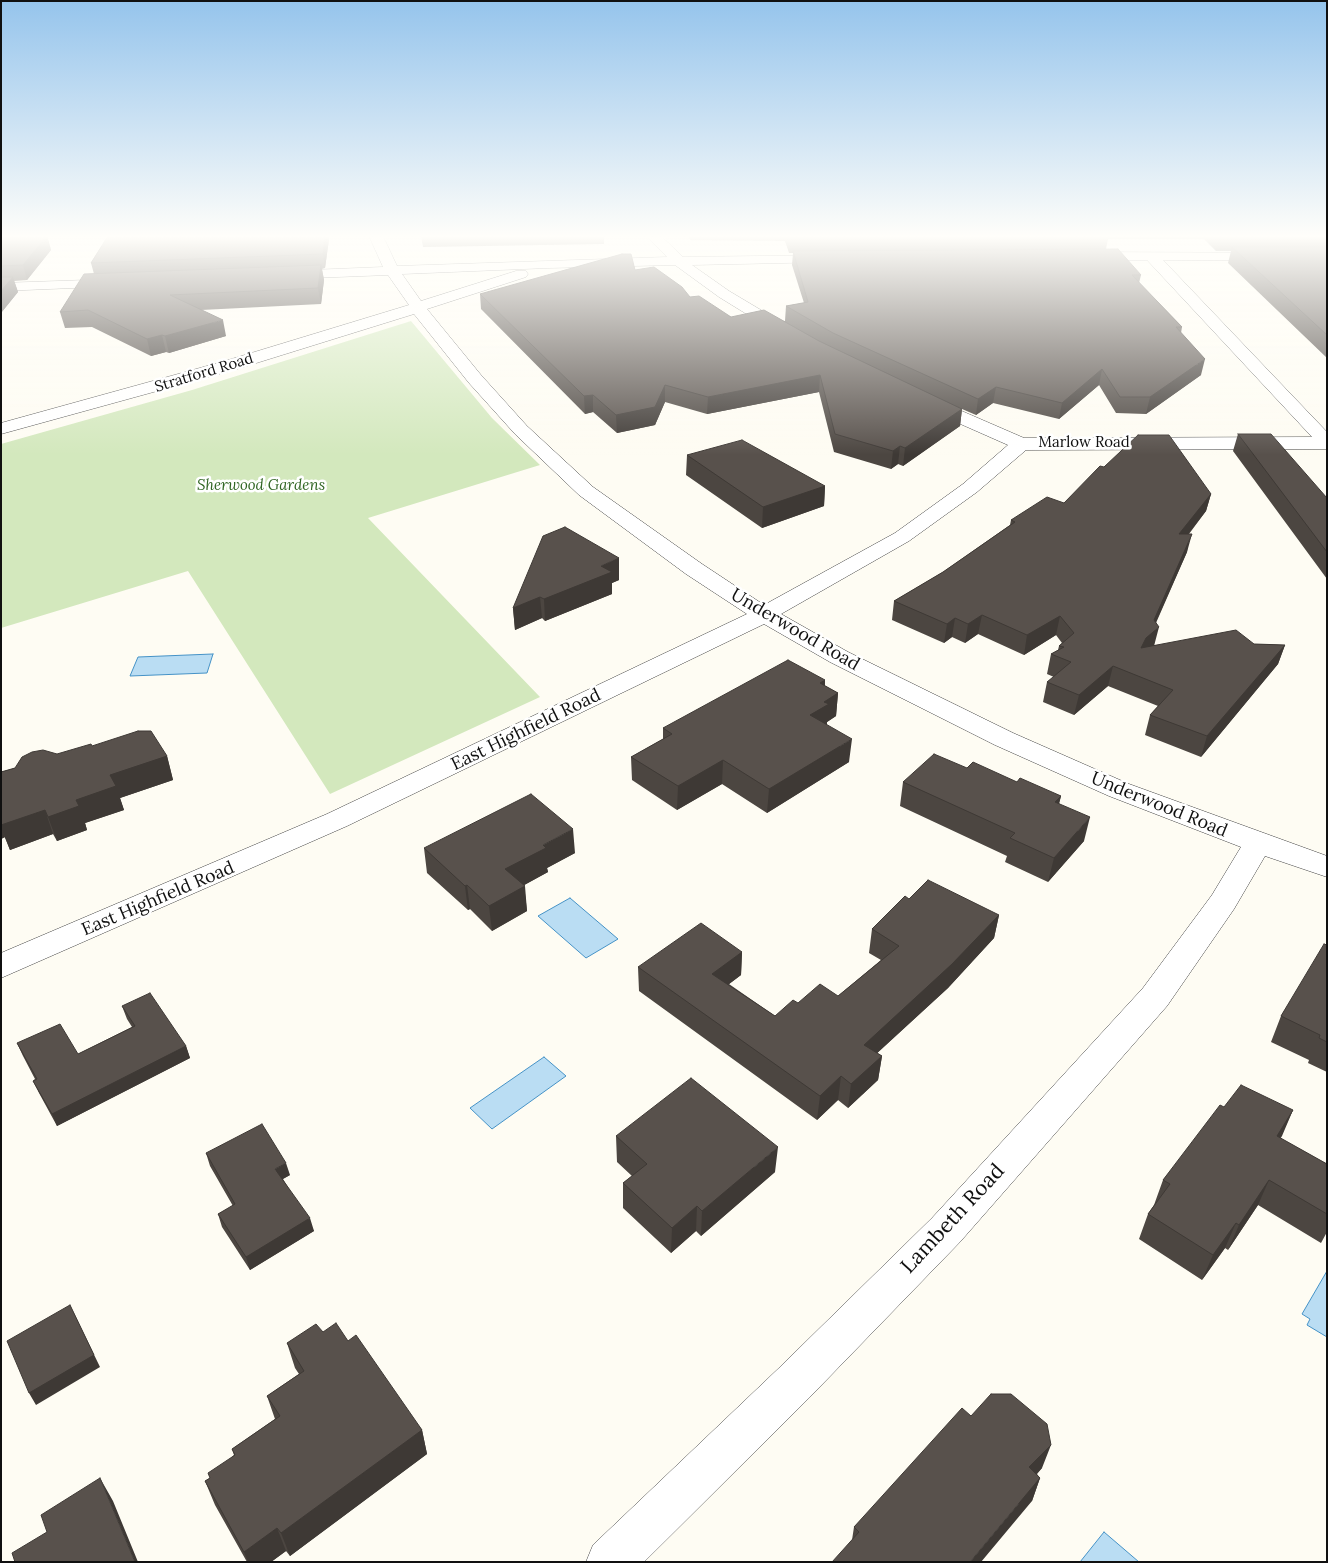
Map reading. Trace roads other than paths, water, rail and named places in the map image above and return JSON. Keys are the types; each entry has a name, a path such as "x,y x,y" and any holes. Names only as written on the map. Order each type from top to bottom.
{"street":[{"name":"Stratford Road","path":"1,429 149,389 415,309"},
{"name":"Underwood Road","path":"419,309 475,379 521,430 586,491 694,569 764,614 839,657 1004,739 1119,790 1327,867"},
{"path":"749,309 801,340"},
{"path":"1202,309 1327,443"},
{"path":"912,395 1021,444"},
{"name":"Marlow Road","path":"1021,444 1327,443"},
{"name":"East Highfield Road","path":"1,966 337,820 654,669 764,614 902,537 970,488 1021,444"},
{"name":"Lambeth Road","path":"610,1562 794,1383 946,1230 1155,997 1223,902 1258,843"}],"water":[{"path":"213,654 207,673 130,676 138,657"},
{"path":"570,898 618,939 586,958 538,916"},
{"path":"544,1057 566,1076 492,1129 470,1108"},
{"path":"1327,1271 1327,1337 1307,1325 1310,1319 1302,1314"},
{"path":"1104,1532 1139,1562 1080,1562"}],"park label":[{"name":"Sherwood Gardens","path":"261,486"}]}
